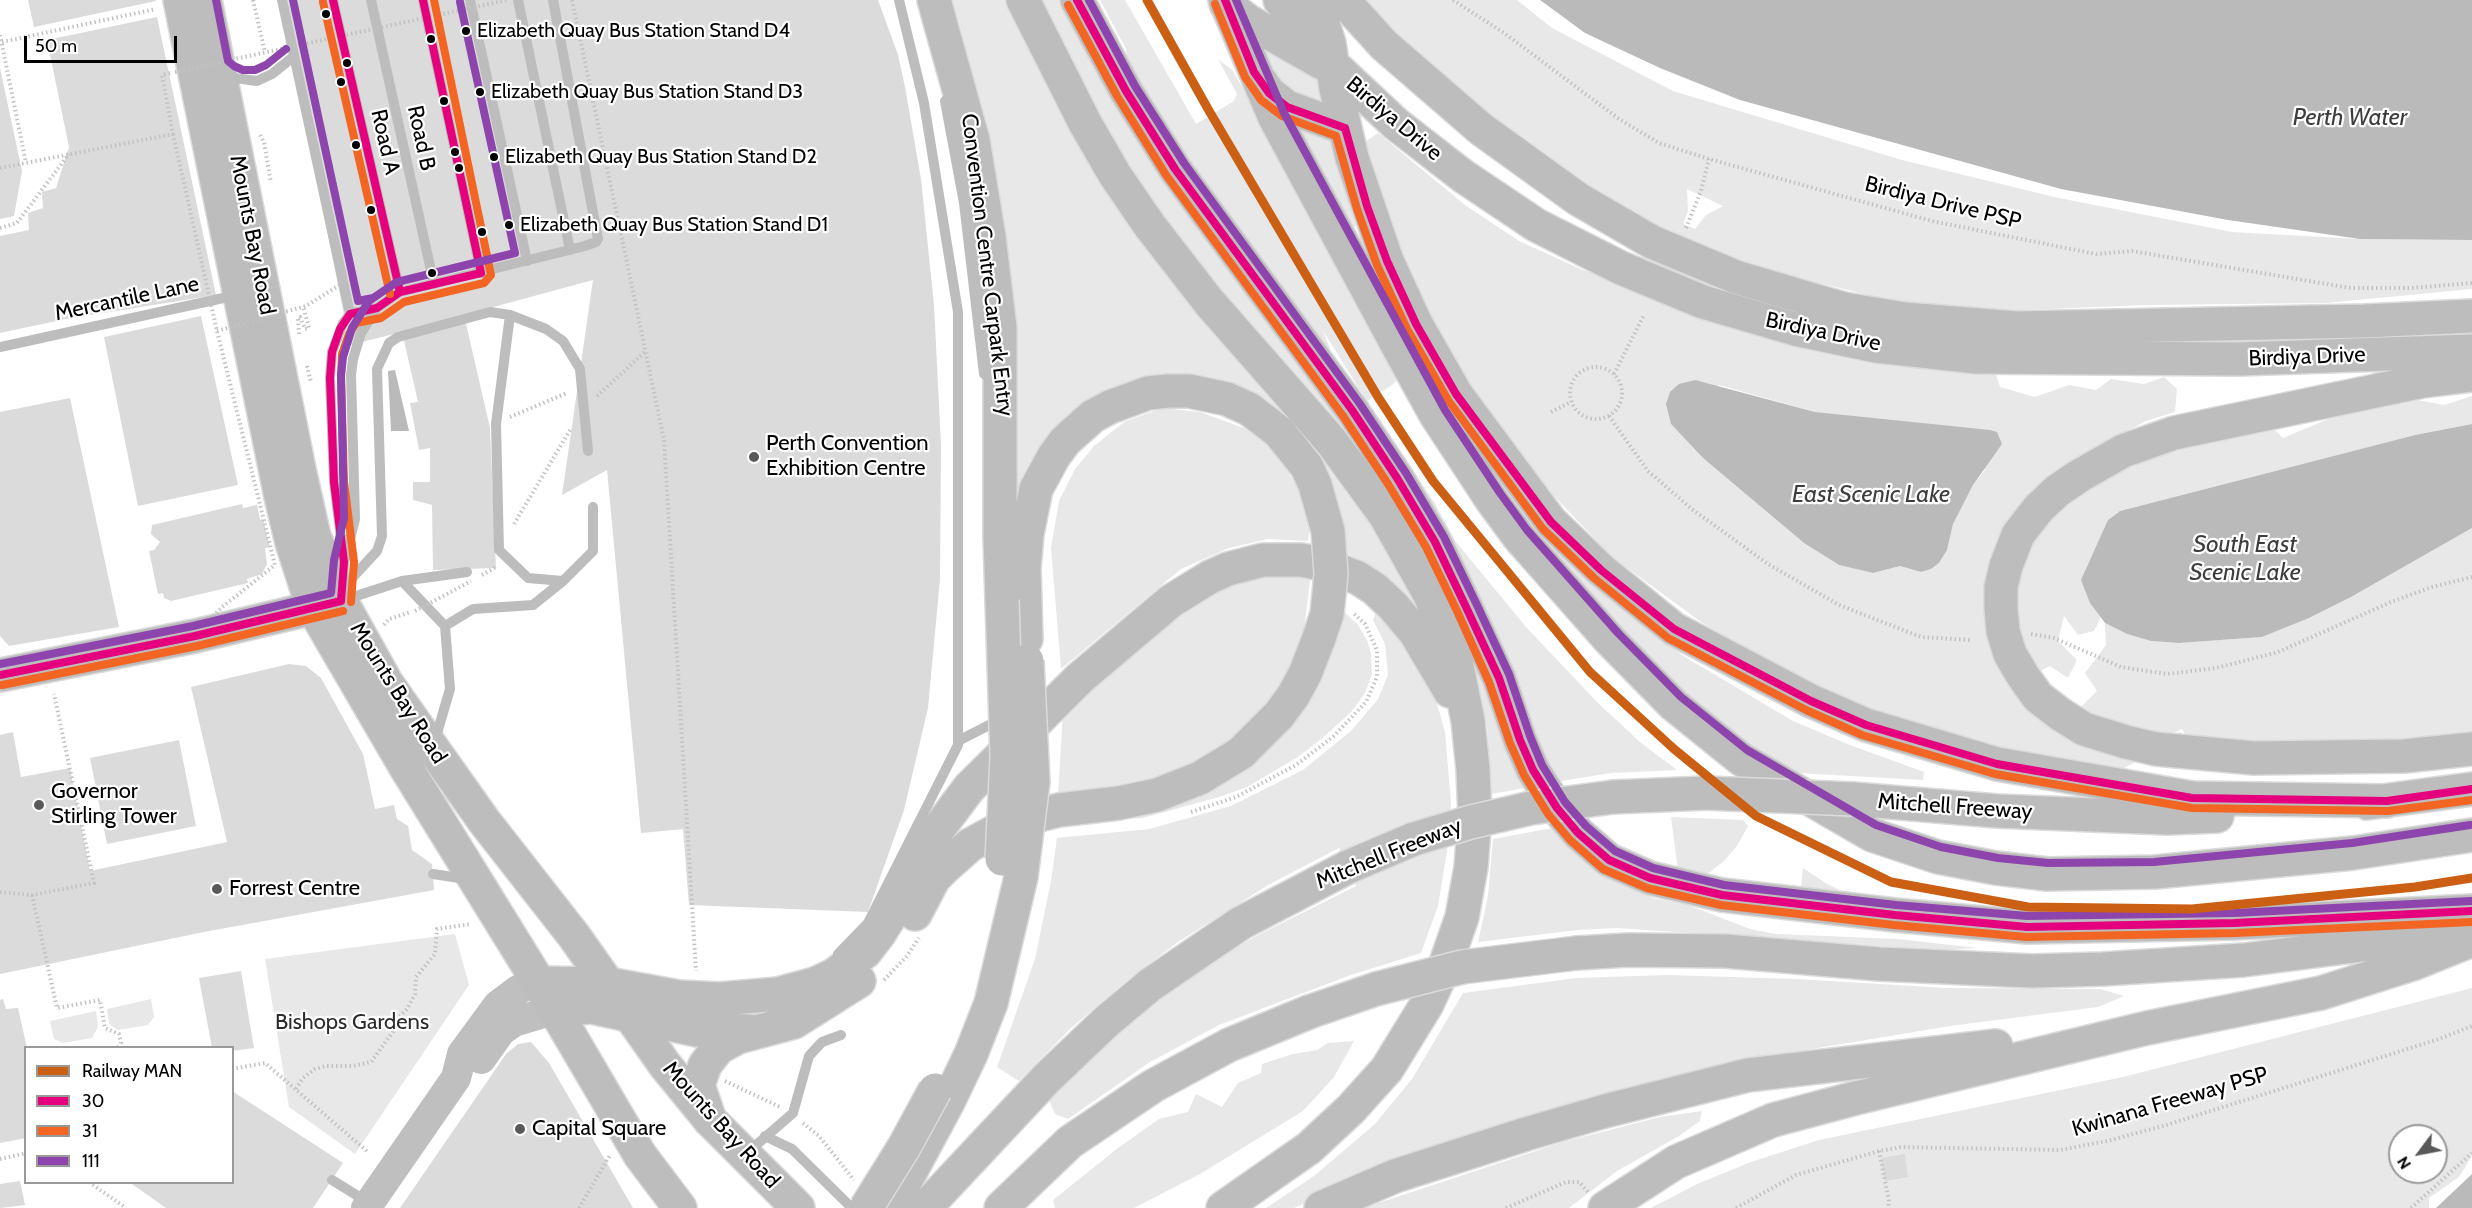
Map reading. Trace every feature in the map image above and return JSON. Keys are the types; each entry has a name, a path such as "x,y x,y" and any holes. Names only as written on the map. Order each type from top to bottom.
{"main road":[{"name":"Mounts Bay Road","path":"205,0 218,66 251,292"},
{"path":"891,1208 942,1096 978,987 1008,871 1026,639 1013,599 1000,538 1000,328 990,248 973,140 934,0"},
{"path":"1023,0 1085,123 1115,175 1150,226 1209,302 1331,441 1385,515 1430,595 1456,661 1468,721 1475,816 1471,867 1462,917 1446,963 1427,1004 1387,1070 1351,1109 1309,1148 1223,1208"},
{"path":"1077,0 1126,91 1175,169 1352,410 1397,478 1435,542 1466,607 1499,678 1533,770 1578,833 1609,860 1650,879 1722,895 1895,915 2027,927 2234,923 2472,911"},
{"path":"1260,0 1327,49 1345,128 1367,206 1387,261 1416,324 1456,394 1551,522 1601,570 1674,629 1801,696 1866,725 1997,764 2192,798 2387,801"},
{"name":"Birdiya Drive","path":"1280,0 1396,124 1463,176 1536,225 1621,268 1703,302 1795,329 1876,346 1976,357 2239,359 2472,351"},
{"name":"Birdiya Drive","path":"1343,0 1384,45 1481,129 1578,199 1652,242 1736,277 1844,309 1905,319 2017,328 2364,321 2472,316"},
{"path":"1225,2 1248,21 1308,53 1327,49 1378,59 1408,72 1439,91"},
{"path":"1225,2 1275,118 1436,415 1491,498 1520,537 1610,640 1674,705 1741,759 1872,835 1938,857 2037,873 2155,872 2353,853 2472,835"},
{"name":"Mounts Bay Road","path":"170,4 251,292 314,536 327,604 405,766 640,1155 680,1208"},
{"path":"1254,72 1269,93 1287,107 1345,128"},
{"path":"2472,375 2423,381 2174,434 2123,451 2079,476 2037,509 2018,535 2001,586 2003,631 2010,654 2038,697 2084,729 2156,749 2254,758 2404,756 2472,749"},
{"path":"710,1120 698,1085 705,1065 718,1048 727,1042 758,1031 794,1022 860,980 882,959 899,937 934,878 959,854 978,841 1023,819 1059,810 1119,803 1177,788 1200,778 1240,753 1279,715 1293,696 1305,674 1327,614 1331,574 1328,531 1315,485 1293,448 1263,419 1234,403 1189,391 1148,393 1126,400 1093,416 1076,430 1065,441 1044,472 1036,489 1013,599 1007,757 1008,871"},
{"path":"368,1206 456,1078 475,1068 501,1031 546,997 608,984 679,997 720,999 778,994 815,984 834,975 865,952 894,913 925,847 969,788 1080,678 1171,601 1210,577 1245,564 1282,559 1301,560 1331,567 1358,578 1375,589 1393,606 1414,632 1468,721"},
{"name":"Mounts Bay Road","path":"327,604 608,984 665,1065 710,1120 755,1145 798,1208"},
{"path":"0,675 195,636 327,604"},
{"name":"Mitchell Freeway","path":"925,1208 991,1137 1092,1036 1159,978 1241,923 1348,867 1414,839 1471,822 1531,808 1613,797 1706,793 1853,799 1997,811 2167,818 2269,814 2472,789"},
{"path":"1001,1208 1070,1142 1153,1086 1229,1045 1309,1012 1376,989 1462,967 1577,953 1686,950 1981,970 2091,969 2244,960 2472,931"},
{"path":"1597,1200 1676,1162 1773,1120 2147,1028 2321,993 2415,963 2472,940"},
{"path":"546,997 696,1030 758,1031"},
{"path":"1321,1208 1395,1176 1526,1134 1605,1111 1748,1075 2147,1028"},
{"path":"861,1195 904,1147 942,1096"}],"lane":[{"path":"282,0 350,314"},
{"name":"Road A","path":"333,0 400,292"},
{"name":"Road B","path":"371,0 434,284"},
{"path":"423,0 481,273"},
{"path":"470,0 527,261"},
{"path":"518,0 570,250"},
{"path":"344,562 334,482 330,378 335,342 343,323 350,314 377,308 400,292 596,242 598,233 553,0"},
{"path":"828,960 848,944 868,923 958,741 958,312 924,103 899,0"},
{"path":"218,66 235,78 257,81 272,74 293,57"},
{"name":"Convention Centre Carpark Entry","path":"943,91 964,203 985,382"},
{"name":"Mercantile Lane","path":"0,347 251,292"},
{"path":"327,604 344,562 356,519 352,358 361,333 377,308"},
{"path":"327,604 377,551 382,536 377,369 389,343 398,337 490,312 510,315 546,329 563,341 580,369 588,451"},
{"path":"510,315 496,424 499,550 528,578 563,581"},
{"name":"Convention Centre Carpark Entry","path":"988,417 1000,538"},
{"path":"446,626 473,609 533,605 563,581 592,551 593,507"},
{"path":"327,604 402,581 469,577"},
{"path":"402,581 446,626 450,689 433,749"},
{"path":"1048,693 1080,678"},
{"path":"958,741 1038,698"},
{"path":"433,874 476,881"},
{"path":"778,994 805,976"},
{"path":"755,1145 793,1113 809,1056 822,1042 841,1035"},
{"path":"755,1145 792,1149 852,1208"},
{"path":"332,1180 368,1206"}],"path":[{"path":"253,0 266,52"},
{"path":"195,636 221,608 275,565 217,331 162,75 507,0"},
{"path":"572,0 664,440 684,807 697,971"},
{"name":"Birdiya Drive PSP","path":"1453,0 1504,33 1619,119 1659,143 1932,221 2096,255 2132,251 2351,288 2411,288 2472,283"},
{"path":"2,42 170,4"},
{"path":"0,35 26,163"},
{"path":"217,331 303,306 354,276 305,44"},
{"path":"0,168 173,134"},
{"path":"0,228 17,223 69,153"},
{"path":"1686,228 1701,191 1709,159"},
{"path":"298,337 301,330 298,318 300,317 305,329 309,328 303,306"},
{"path":"1614,374 1644,315"},
{"path":"389,619 415,611 469,577 500,565 499,550 583,409 645,352"},
{"path":"1599,367 1614,374 1622,390 1622,400 1617,409 1609,416 1600,419 1582,416 1571,402 1571,384 1582,370 1599,367"},
{"path":"496,424 582,387"},
{"path":"1551,412 1571,402"},
{"path":"1609,416 1648,471 1694,510 1767,564 1839,605 1921,637 1970,640"},
{"path":"2026,633 2054,638 2121,667 2168,674 2177,673 2216,668 2278,652 2391,602 2432,587 2472,578"},
{"path":"0,892 32,895 94,882 54,694"},
{"path":"32,895 57,1008 100,1000 105,1028 119,1034 121,1043 119,1046"},
{"path":"296,1089 303,1078 315,1069 371,1062 394,1029 396,1020 407,1009 415,994 416,976 435,954 437,929 471,924"},
{"name":"Kwinana Freeway PSP","path":"1736,1208 1796,1175 1879,1151 1901,1147 2060,1150 2107,1141 2439,1039 2472,1026"},
{"path":"234,1069 265,1063 368,1152"},
{"path":"722,1080 793,1113 819,1136 861,1195"},
{"path":"1879,1151 1889,1201 1888,1208"},
{"path":"0,1159 24,1153"},
{"path":"2411,1208 2472,1153"},
{"path":"579,1208 610,1155"},
{"path":"1506,1208 1566,1182 1579,1182 1597,1200"},
{"path":"92,1184 126,1208"}],"green space":[{"path":"952,0 1013,0 1347,482 1434,625 1345,562 1341,514 1328,480 1301,433 1285,418 1129,383 1015,522 1017,383 998,193 961,29"},
{"path":"1033,0 1068,0 1405,508 1530,787 1492,794 1487,726 1475,675 1252,335 1134,183"},
{"path":"1100,0 1125,0 1196,124 1234,101 1237,94 1218,59 1233,71 1402,375 1392,385 1367,401 1323,331 1340,373 1234,237 1128,62 1126,49"},
{"path":"1362,0 1517,0 1552,28 1673,91 1902,160 2059,198 2232,232 2360,239 2472,240 2472,289 2326,303 2146,305 1976,312 1892,301 1804,279 1726,255 1649,225 1562,174 1420,64","holes":["1687,189 1723,206 1706,215 1695,229 1683,224 1688,211"]},
{"path":"1254,30 1315,72 1322,96 1321,103 1314,106 1277,83"},
{"path":"1284,114 1330,139 1356,226 1346,230"},
{"path":"1378,133 1465,205 1519,241 1583,270 1995,371 2000,387 2035,397 2069,385 2096,390 2111,379 2144,384 2164,377 2177,389 2175,412 2146,421 2061,467 2024,499 2007,524 1988,589 1986,631 1998,669 2036,716 2140,760 2122,769 1984,749 1875,715 1793,676 1701,622 1611,556 1536,477 1480,402 1413,294 1362,144","holes":["1719,385 1815,412 1969,430 1985,470 1973,485 1953,524 1947,550 1939,563 1921,572 1900,566 1873,573 1839,565 1804,543 1703,458 1671,424"]},
{"path":"2397,396 2444,405 2472,396 2472,424 2415,435 2120,511 2108,520 2090,603 2101,617 2094,631 2078,635 2064,616 2058,641 2077,660 2068,678 2050,666 2034,674 2010,602 2021,561 2040,524 2063,500 2155,448 2274,429 2283,438 2326,420"},
{"path":"1162,408 1200,412 1244,428 1273,449 1300,490 1310,527 1308,541 1268,539 1229,548 1181,569 1061,669 1051,548 1059,501 1075,469 1094,446 1124,422"},
{"path":"1372,409 1434,502 1456,542 1526,627 1598,703 1640,742 1677,770 1611,773 1555,782 1364,411"},
{"path":"1510,497 1574,567 1634,619 1685,657 1793,721 1924,772 1923,780 1779,772 1716,733 1503,503"},
{"path":"2472,528 2472,741 2192,745 2182,729 2149,745 2078,710 2097,691 2085,673 2106,645 2105,623 2127,634 2151,641 2179,643 2262,637 2309,618 2351,597"},
{"path":"1311,571 1303,640 1287,676 1254,722 1203,761 1141,786 1058,796 1063,711 1148,640 1210,594 1253,572"},
{"path":"1379,603 1433,689 1445,732 1451,804 1447,851 1438,906 1421,953 1348,976 1219,1025 1150,1062 1068,1119 1055,1114 1049,1100 1084,1062 1161,997 1212,962 1258,935 1356,886 1339,848 1270,884 1178,942 1130,978 1071,1028 1019,1081 997,1067 1035,959 1057,838 1149,829 1231,806 1303,770 1352,730 1378,699 1388,675 1385,644 1373,620"},
{"path":"1341,609 1358,625 1367,640 1371,654 1372,674 1365,693 1352,711 1325,736 1298,757 1247,787 1219,797 1143,818 1082,822 1217,785"},
{"path":"1671,817 1743,820 1748,826 1737,846 1710,872 1702,876 1679,878"},
{"path":"1558,827 1598,869 1623,884 1653,898 1688,905 1750,929 1776,934 1898,939 1978,948 1941,950 1617,928 1578,930 1478,942 1488,896 1493,839"},
{"path":"1803,868 1827,884 1861,900 1801,888"},
{"name":"Bishops Gardens","path":"455,934 469,985 355,1154 289,1107 265,959"},
{"path":"1667,975 1797,979 1946,988 2100,989 2124,996 2098,1007 1950,1026 1812,1049 1677,1078 1383,1171 1294,1208 1266,1208 1314,1176 1375,1124 1412,1079 1463,993 1576,978"},
{"path":"2472,988 2472,1156 2459,1177 2429,1198 2429,1208 1651,1208 1697,1184 1751,1162 1819,1140 2123,1077"},
{"path":"151,999 154,1017 148,1025 118,1030 109,1024 107,1009"},
{"path":"96,1011 98,1027 92,1038 63,1043 54,1039 50,1021"},
{"path":"1354,1041 1334,1077 1303,1111 1200,1174 1134,1208 1055,1208 1053,1200 1118,1148 1159,1119 1188,1112 1196,1094 1222,1107 1238,1083 1261,1073 1262,1064 1293,1054 1317,1050 1328,1043"},
{"path":"1702,1111 1700,1121 1679,1136 1617,1171 1569,1208 1363,1208 1563,1142 1660,1117"}],"water":[{"name":"Perth Water","path":"1540,0 2472,0 2472,240 2360,239 2228,220 2061,189 1740,100 1660,68 1585,33"},
{"path":"395,370 409,431 391,431 388,371"},
{"name":"East Scenic Lake","path":"1695,380 1815,412 1990,430 1997,432 2002,444 1973,485 1953,524 1947,550 1939,563 1921,572 1900,566 1873,573 1839,565 1804,543 1703,458 1671,424 1666,404 1670,392 1679,384"},
{"name":"South East Scenic Lake","path":"2472,424 2472,528 2351,597 2309,618 2262,637 2179,643 2151,641 2127,634 2105,623 2090,603 2081,580 2108,520 2120,511 2415,435"},
{"path":"2472,1174 2472,1208 2436,1208"}],"building":[{"path":"28,0 156,0 156,1 34,27"},
{"name":"Perth Convention Exhibition Centre","path":"281,0 878,0 898,55 921,179 934,305 941,445 940,579 928,708 904,810 868,912 689,905 683,829 641,833 607,470 562,495 593,280 464,315 490,428 496,568 433,570 432,505 413,500 413,482 430,482 430,448 419,450 410,403 418,402 402,332 350,345"},
{"path":"157,17 216,295 66,319 0,333 0,236 29,230 28,213 43,208 42,192 56,188 69,147 47,40"},
{"path":"0,68 22,171 14,216 0,219"},
{"path":"201,316 238,485 138,506 104,337"},
{"path":"70,398 119,627 9,646 0,636 0,412"},
{"path":"242,504 243,508 257,505 260,520 263,519 270,547 265,548 267,564 262,574 247,579 248,583 171,601 164,598 163,593 158,594 149,551 154,550 160,542 151,534 152,525"},
{"path":"289,664 306,666 321,678 363,754 375,809 394,805 397,819 408,826 412,850 432,864 434,890 204,932 0,974 0,735 13,732 21,777 70,768 90,871 227,842 191,687"},
{"path":"179,740 196,826 107,844 90,758"},
{"path":"241,971 254,1048 234,1051 234,1046 212,1046 199,978"},
{"path":"3,999 6,1009 18,1008 27,1046 24,1046 24,1138 0,1143 0,1000"},
{"name":"Capital Square","path":"531,1042 549,1063 633,1208 400,1208 506,1054 518,1044"},
{"path":"234,1092 343,1163 313,1208 166,1208 132,1184 234,1184"},
{"path":"1905,1154 1908,1177 1885,1181 1881,1158"},
{"path":"20,1181 25,1205 0,1208 0,1184"}],"rail line":[{"name":"MAN","path":"1147,0 1208,109 1378,397 1433,481 1590,672 1674,749 1756,816 1891,882 2028,907 2192,909 2415,887 2472,878"}],"transit line":[{"name":"111","path":"216,0 228,61 234,66 243,70 255,70 266,65 286,49"},
{"name":"111","path":"293,0 358,301 373,298 397,282 515,253 460,2"},
{"name":"30","path":"333,0 400,292"},
{"name":"30","path":"423,0 481,273"},
{"name":"31","path":"351,602 354,562 344,481 341,378 342,354 349,334 356,323 381,318 404,302 484,283 491,275 434,0"},
{"name":"30","path":"1077,0 1126,91 1175,169 1352,410 1397,478 1435,542 1466,607 1499,678 1533,770 1557,808 1578,833 1609,860 1650,878 1722,895 1895,915 2027,927 2234,923 2472,911"},
{"name":"111","path":"1089,0 1135,86 1184,163 1360,404 1406,473 1444,537 1476,603 1509,674 1542,765 1565,802 1586,826 1615,851 1653,868 1724,885 1896,905 2027,916 2234,913 2471,901"},
{"name":"30","path":"1225,0 1254,72 1269,93 1287,107 1345,128"},
{"name":"111","path":"1236,0 1284,113 1445,410 1500,493 1527,530 1618,633 1681,697 1747,750 1876,825 1941,847 1998,858 2048,863 2154,862 2352,843 2470,825"},
{"name":"31","path":"323,2 390,294"},
{"name":"31","path":"1215,4 1245,77 1261,100 1282,116 1336,136 1357,209 1377,265 1407,329 1448,400 1543,529 1594,578 1668,638 1806,710 1862,735 1995,774 2192,808 2388,811 2472,800"},
{"name":"31","path":"1068,5 1117,96 1166,175 1343,416 1388,484 1426,547 1457,611 1489,682 1510,743 1524,775 1548,814 1570,840 1603,869 1647,888 1721,905 1894,925 2026,937 2235,933 2472,922"},
{"name":"30","path":"1345,128 1367,206 1387,261 1416,324 1456,394 1551,522 1601,570 1674,629 1811,701 1866,725 1997,764 2192,798 2387,801 2472,789"},
{"name":"30","path":"341,601 344,562 334,482 330,378 332,352 340,329 350,314 377,308 400,292 481,273"},
{"name":"111","path":"0,664 193,626 331,593 334,560 344,518 341,375 343,357 352,328 369,301 395,283 409,279"},
{"name":"30","path":"0,675 195,636 341,601"},
{"name":"31","path":"2,685 197,646 343,611"}],"place":[{"name":"Elizabeth Quay Bus Station Stand D4","path":"466,31"},
{"name":"Elizabeth Quay Bus Station Stand D3","path":"480,92"},
{"name":"Elizabeth Quay Bus Station Stand D2","path":"494,157"},
{"name":"Elizabeth Quay Bus Station Stand D1","path":"509,225"},
{"name":"Perth Convention Exhibition Centre","path":"754,457"},
{"name":"Governor Stirling Tower","path":"39,805"},
{"name":"Forrest Centre","path":"217,889"},
{"name":"Capital Square","path":"520,1129"}]}
